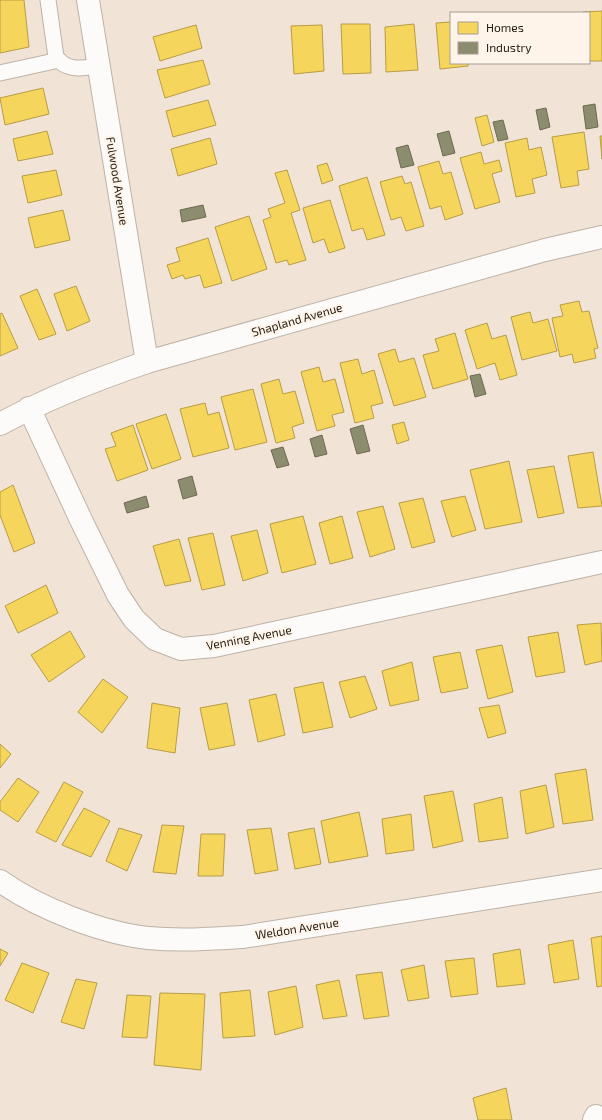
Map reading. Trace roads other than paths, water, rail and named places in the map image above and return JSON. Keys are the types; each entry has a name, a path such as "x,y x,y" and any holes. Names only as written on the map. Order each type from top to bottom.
{"street":[{"name":"Fulwood Avenue","path":"88,0 147,362"},
{"name":"Shapland Avenue","path":"0,424 29,408 83,385 147,362 545,250 602,237"},
{"name":"Venning Avenue","path":"29,408 118,595 134,619 155,639 181,650 214,646 602,562"},
{"name":"Weldon Avenue","path":"0,882 14,891 58,912 108,930 147,938 194,940 243,937 602,880"}],"lane":[{"path":"48,0 56,57 61,64 78,68 99,66"},
{"path":"0,73 58,60"}]}
